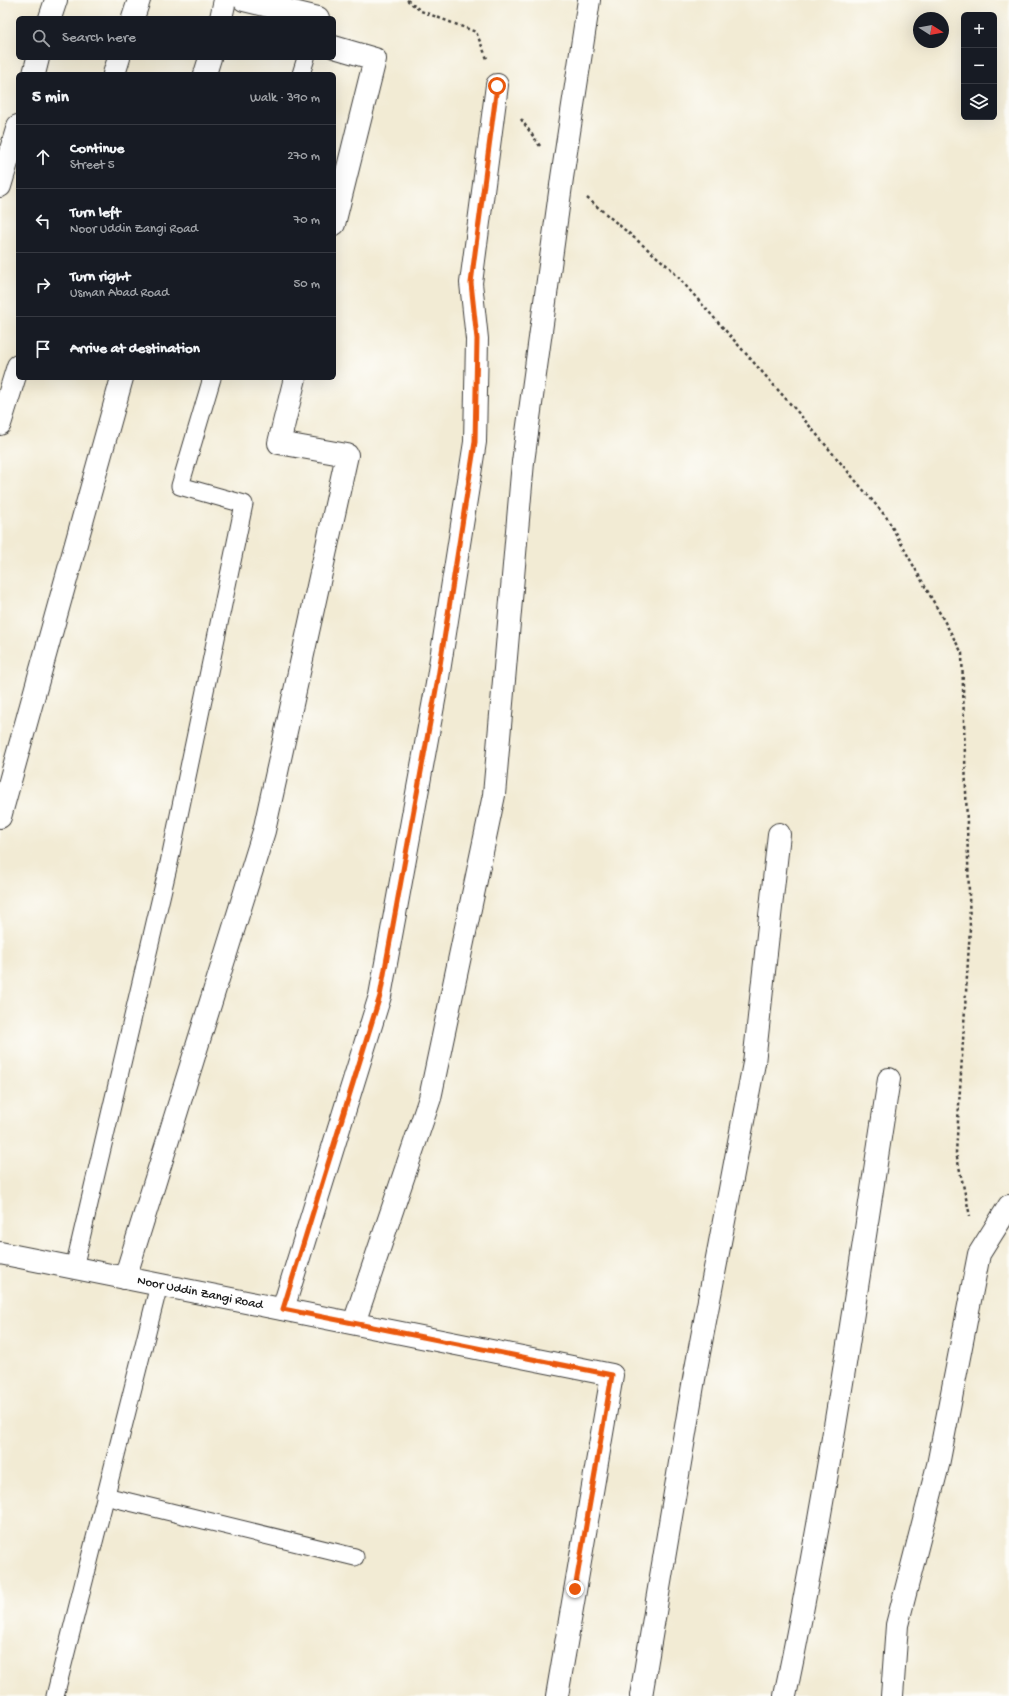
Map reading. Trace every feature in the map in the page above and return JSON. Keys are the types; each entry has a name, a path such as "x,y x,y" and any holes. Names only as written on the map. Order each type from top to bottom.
{"street":[{"path":"51,16 56,0"},
{"path":"134,16 139,0"},
{"path":"221,16 225,0"},
{"path":"244,0 310,16"},
{"path":"354,1323 430,1098 494,795 523,462 562,178 589,0"},
{"path":"336,48 375,59 336,216"},
{"path":"34,72 38,60"},
{"path":"115,72 118,60"},
{"path":"206,72 210,60"},
{"path":"283,1309 380,996 437,684 475,442 477,339 471,283 497,86"},
{"path":"0,186 16,133"},
{"path":"0,424 16,372"},
{"path":"0,817 6,770 121,380"},
{"path":"126,1278 264,831 347,455 279,443 295,380"},
{"path":"641,1696 694,1379 754,1063 779,834"},
{"path":"785,1696 804,1608 836,1418 889,1079"},
{"path":"892,1696 896,1625 938,1465 979,1254 1009,1206"},
{"name":"Noor Uddin Zangi Road","path":"0,1253 612,1375 556,1696"}],"lane":[{"path":"302,72 305,60"},
{"path":"74,1268 169,863 244,504 180,486 211,380"},
{"path":"55,1696 158,1285"},
{"path":"105,1496 355,1557"}],"path":[{"path":"562,178 670,268 802,417 872,500 887,518 962,653 970,928 956,1153 979,1254"}],"route":[{"path":"497,86 471,283 477,339 475,442 437,684 380,996 283,1309 612,1375 575,1589"}]}
